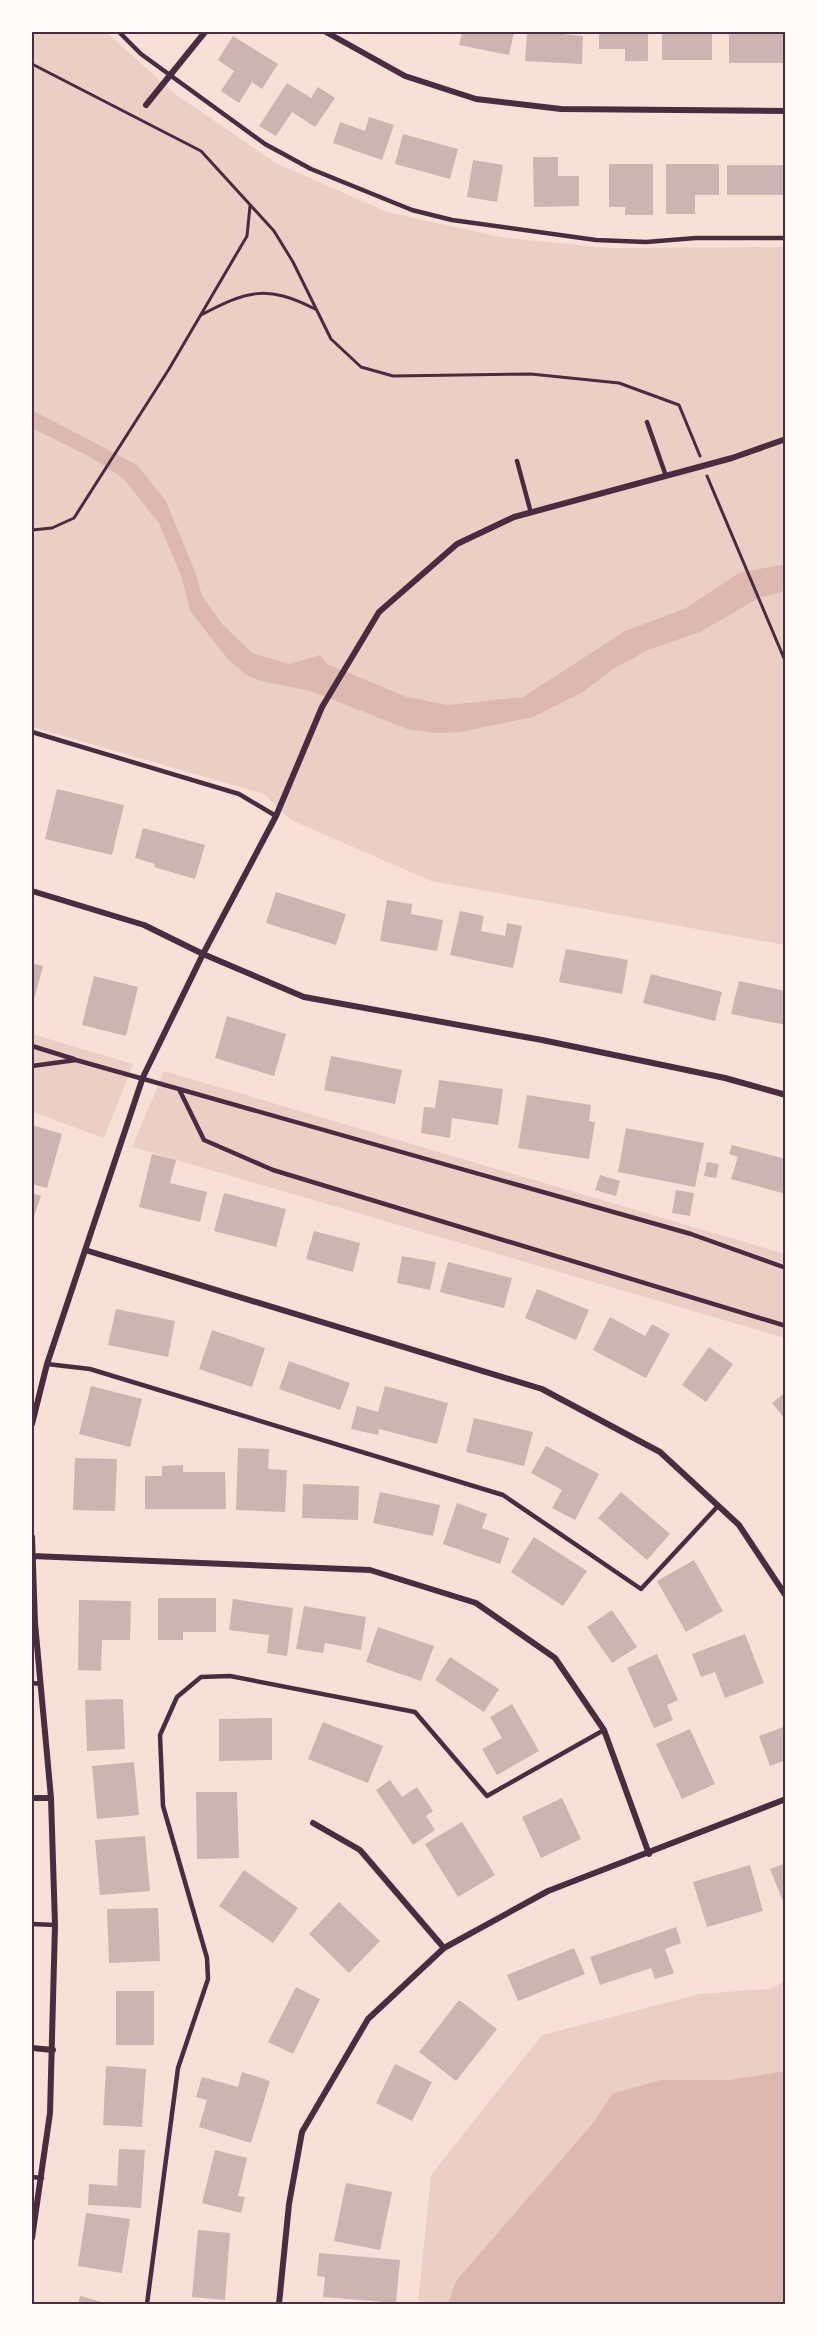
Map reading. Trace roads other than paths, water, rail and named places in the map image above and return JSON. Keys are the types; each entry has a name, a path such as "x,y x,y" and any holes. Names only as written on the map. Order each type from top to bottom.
{"street":[{"path":"146,105 205,32"},
{"path":"326,32 405,76 476,99 561,109 786,111"},
{"path":"32,1424 46,1364 143,1077 203,954 276,816 322,707 354,650 379,612 457,544 514,517 703,466 786,439"},
{"path":"32,891 144,925 203,954 304,997 542,1040 725,1078 786,1095"},
{"path":"85,1250 542,1389 660,1452 740,1525 786,1596"},
{"path":"32,1537 35,1623 51,1798 55,1924 50,2113 32,2238"},
{"path":"32,1556 370,1570 476,1603 555,1658 604,1730 649,1854"},
{"path":"32,1798 51,1798"},
{"path":"279,2304 290,2204 302,2132 368,2019 444,1948 548,1891 649,1854 786,1799"},
{"path":"313,1823 360,1850 444,1948"},
{"path":"32,2048 53,2050"}],"lane":[{"path":"119,32 141,54 265,144 310,170 412,210 452,220 596,240 646,242 786,238"},
{"path":"647,422 666,476"},
{"path":"517,461 531,513"},
{"path":"32,732 238,794 276,816"},
{"path":"32,1046 691,1234 786,1268"},
{"path":"32,1066 76,1060"},
{"path":"179,1089 204,1140 273,1170 786,1326"},
{"path":"46,1364 90,1369 503,1495 641,1589 718,1506"},
{"path":"147,2304 178,2068 208,1979 207,1959 163,1806 160,1735 177,1696 201,1677 230,1676 415,1712 486,1796 604,1730"},
{"path":"32,1683 40,1684"},
{"path":"32,1924 55,1924"},
{"path":"32,2177 42,2178"}]}
